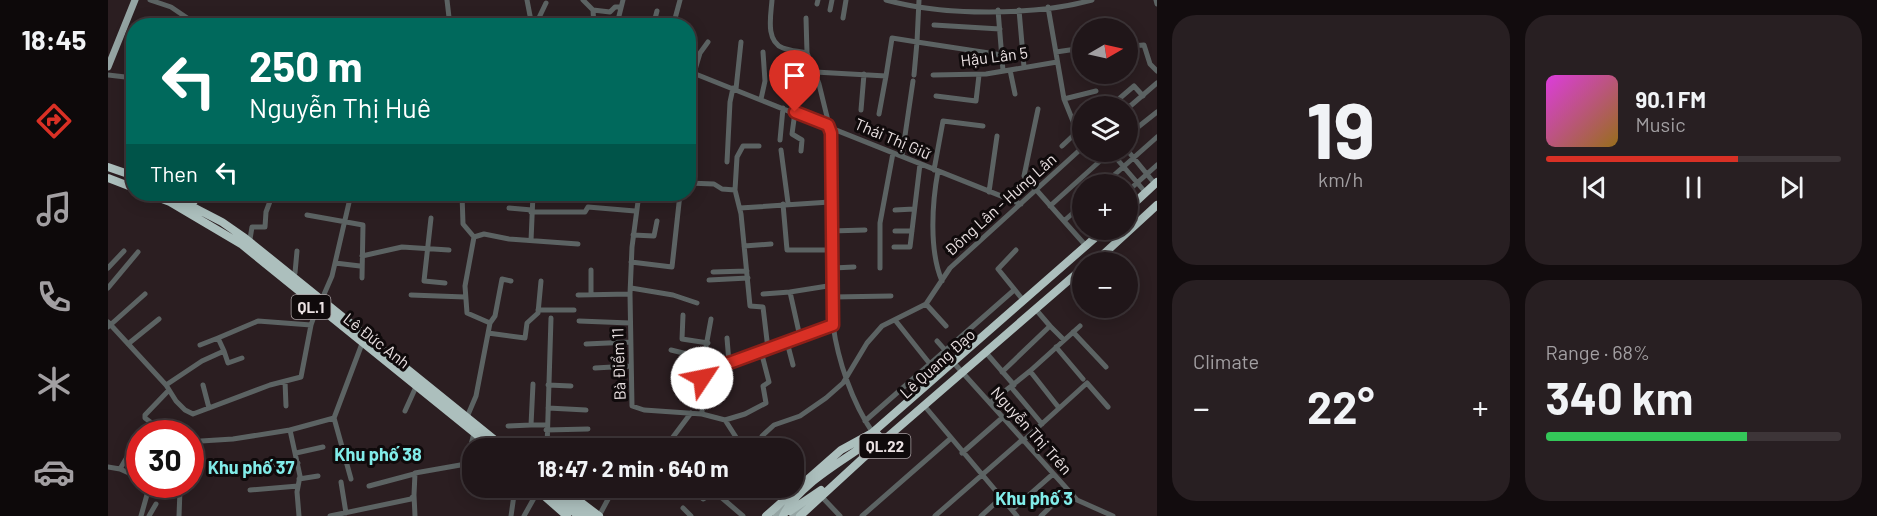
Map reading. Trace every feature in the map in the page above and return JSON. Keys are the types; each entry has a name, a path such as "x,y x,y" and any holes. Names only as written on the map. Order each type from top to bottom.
{"highway":[{"path":"108,162 126,172"},
{"path":"108,167 126,173"},
{"path":"108,178 126,185"},
{"path":"1138,200 1156,185"},
{"path":"1138,204 1156,185"},
{"path":"1138,217 1157,199"},
{"name":"Lê Đức Anh","path":"167,201 232,242 481,438"},
{"name":"Lê Đức Anh","path":"182,201 222,222 323,297"},
{"name":"Lê Đức Anh","path":"193,201 226,220 295,273 492,438"},
{"path":"1106,252 1157,205"},
{"name":"Lê Quang Đạo","path":"959,369 1094,240"},
{"name":"Lê Quang Đạo","path":"783,516 820,497 927,410 959,369 1023,300 1096,240"},
{"path":"1100,252 1113,240"},
{"name":"Lê Quang Đạo","path":"766,516 959,369 1072,277"},
{"name":"Lê Quang Đạo","path":"959,369 988,355 1072,283"},
{"name":"Lê Đức Anh","path":"362,343 460,428 472,431"},
{"name":"Lê Quang Đạo","path":"800,516 862,459 938,397"},
{"name":"Lê Quang Đạo","path":"783,516 786,501 827,463 849,445 874,435"},
{"path":"827,463 845,458"},
{"name":"Lê Quang Đạo","path":"805,516 820,497"},
{"path":"548,498 567,516"},
{"path":"563,498 579,516"},
{"path":"566,498 588,516"},
{"path":"569,498 599,516"}],"main road":[{"path":"128,18 135,0"},
{"path":"108,67 126,22"},
{"path":"793,516 820,497"},
{"path":"776,516 786,501"}],"street":[{"path":"150,0 171,7 187,18"},
{"path":"447,0 449,18"},
{"path":"527,0 532,18"},
{"path":"583,0 593,10 610,12 622,3"},
{"path":"675,18 680,0"},
{"path":"772,0 770,23 775,43 781,48 807,53"},
{"path":"830,10 832,0"},
{"path":"843,18 846,0"},
{"path":"886,0 920,8 998,10 1048,7 1092,0"},
{"path":"902,156 914,78 919,0"},
{"path":"538,18 546,3"},
{"path":"618,18 622,3"},
{"path":"1048,7 1064,99 1072,119"},
{"path":"593,10 594,18"},
{"path":"998,10 1002,55 1015,94"},
{"path":"1019,10 1024,67"},
{"path":"655,18 657,11"},
{"path":"806,18 807,53 815,72 831,133 833,325 838,355 865,421 874,435"},
{"path":"934,25 1000,29"},
{"path":"879,114 892,38 1002,55"},
{"path":"696,61 708,42"},
{"path":"727,162 730,102 735,89 741,42"},
{"path":"1138,45 1144,45 1150,64 1157,72"},
{"path":"1056,52 1072,50"},
{"path":"761,99 765,81 763,52"},
{"name":"Hậu Lân 5","path":"933,75 979,75 1057,62"},
{"path":"815,72 886,76"},
{"name":"Thái Thị Giữ","path":"696,74 1021,204"},
{"path":"861,110 864,74"},
{"path":"108,75 126,77"},
{"path":"936,96 976,101 979,75"},
{"path":"1138,100 1157,83"},
{"path":"1122,96 1134,86 1143,96"},
{"path":"1151,88 1157,96"},
{"path":"1064,99 1096,91"},
{"path":"780,140 783,108"},
{"path":"1038,110 1024,176 1072,230"},
{"path":"795,112 792,134 802,140 801,151"},
{"path":"1138,127 1157,112"},
{"path":"942,281 935,265 933,204 943,122 983,126"},
{"path":"989,192 997,136"},
{"path":"1062,146 1072,137"},
{"path":"1138,154 1157,137"},
{"path":"759,146 743,146 737,157 735,190 740,208 750,306 763,307 768,349"},
{"path":"781,150 786,203 787,250 832,250"},
{"path":"880,268 880,223 893,153"},
{"name":"Đông Lân - Hưng Lân","path":"762,438 774,425 812,410 847,376 867,343 882,326 926,304 950,268 1072,157"},
{"path":"1050,206 1099,162"},
{"path":"1119,162 1130,174"},
{"path":"1116,174 1130,162"},
{"path":"1137,162 1156,185"},
{"path":"894,247 910,247 920,164"},
{"path":"1146,192 1138,183 1157,165"},
{"path":"696,183 714,184 722,189 735,190"},
{"path":"250,238 252,227 265,227 266,212 270,201"},
{"path":"323,297 335,263 350,201"},
{"path":"462,201 463,224 474,237 465,297 467,313 490,323"},
{"path":"531,241 533,201"},
{"name":"Bà Điểm 11","path":"637,201 630,291 632,406 644,410 702,414 725,420"},
{"path":"631,262 672,267 680,201"},
{"path":"740,208 786,203 830,202"},
{"path":"509,208 550,212 585,212 588,207 635,211"},
{"path":"895,210 914,209"},
{"path":"1064,221 1072,214"},
{"path":"307,215 363,225 360,266 362,278"},
{"path":"431,218 425,249 424,282 445,283"},
{"path":"633,235 654,236 657,221"},
{"path":"831,231 865,230"},
{"path":"894,231 912,231"},
{"path":"474,237 484,234 531,241 578,244"},
{"path":"1081,240 1087,247"},
{"path":"744,246 771,244"},
{"path":"362,256 402,247 448,250"},
{"path":"1016,250 998,269 1013,291 1023,300"},
{"path":"108,268 124,251"},
{"path":"295,273 297,251"},
{"path":"108,288 138,252"},
{"path":"335,263 360,266"},
{"path":"833,268 854,267"},
{"path":"591,270 591,294"},
{"path":"713,272 747,271"},
{"path":"709,280 748,278"},
{"path":"466,418 476,396 490,323 495,316 502,279 511,281"},
{"path":"488,333 525,338 527,323 538,310 542,281"},
{"path":"764,294 834,285"},
{"path":"578,295 630,291 673,295 697,303"},
{"path":"865,421 1013,291"},
{"path":"790,292 800,337"},
{"path":"145,294 109,325 166,385 168,391 185,410 194,414 301,377 310,325 317,309"},
{"path":"411,295 465,297"},
{"path":"833,297 891,296"},
{"path":"926,304 946,326"},
{"path":"538,310 574,310"},
{"path":"1038,312 1064,340"},
{"path":"683,315 682,339 708,343"},
{"path":"547,438 550,318"},
{"path":"128,344 159,319"},
{"path":"702,414 704,358 711,319"},
{"path":"895,320 930,364"},
{"path":"200,345 258,321 310,325"},
{"path":"579,321 630,323"},
{"path":"703,370 729,363 833,325"},
{"path":"1002,372 1050,326"},
{"path":"990,403 1080,326"},
{"path":"1073,332 1106,367"},
{"path":"218,338 228,363 242,357"},
{"path":"727,338 729,363"},
{"path":"937,341 945,350"},
{"path":"586,344 630,342"},
{"path":"787,342 793,365"},
{"path":"351,479 334,418 362,343"},
{"path":"1056,347 1083,379"},
{"path":"671,350 704,358"},
{"path":"166,385 224,351"},
{"path":"736,438 725,420 746,414 766,403 763,386 769,382 769,375 761,351"},
{"path":"988,355 1042,424"},
{"path":"595,368 630,366"},
{"name":"Nguyễn Thị Trên","path":"959,369 1077,500 1113,516"},
{"path":"1030,371 1059,408"},
{"path":"680,388 683,380 702,381"},
{"path":"285,381 286,406"},
{"path":"935,516 1087,383 1108,407"},
{"path":"531,425 533,384"},
{"path":"203,385 209,408"},
{"path":"548,385 571,386"},
{"path":"405,411 415,389"},
{"path":"149,420 145,415 168,391"},
{"path":"548,408 586,410"},
{"path":"927,410 1017,516"},
{"path":"673,438 691,413"},
{"path":"204,441 291,430 334,418"},
{"path":"962,453 1002,418"},
{"path":"508,426 531,425 588,429"},
{"path":"291,430 298,463 298,516"},
{"path":"369,486 414,474 464,466 468,459 472,431"},
{"path":"862,516 950,439"},
{"path":"296,453 323,447"},
{"path":"120,469 126,458"},
{"path":"261,467 298,463"},
{"path":"108,468 126,472"},
{"path":"414,474 416,516"},
{"path":"1012,510 1053,474"},
{"path":"299,479 318,476"},
{"path":"341,482 345,514"},
{"path":"250,490 298,486"},
{"path":"1041,516 1068,490"},
{"path":"330,516 400,503 414,495"},
{"path":"820,497 840,516"},
{"path":"141,516 146,498"},
{"path":"179,516 180,498"},
{"path":"511,516 514,498"},
{"path":"524,516 533,498"},
{"path":"599,516 609,498"},
{"path":"722,498 742,516"},
{"path":"981,516 1001,498"},
{"path":"148,516 156,504"},
{"path":"372,508 374,516"},
{"path":"683,508 692,516"},
{"path":"1093,516 1098,509"}],"district":[{"name":"Khu phố 38","path":"378,454"},
{"name":"Khu phố 37","path":"251,467"},
{"name":"Khu phố 3","path":"1034,498"}],"route":[{"path":"702,378 703,370 732,362 833,325 831,133 828,125 795,112"}]}
